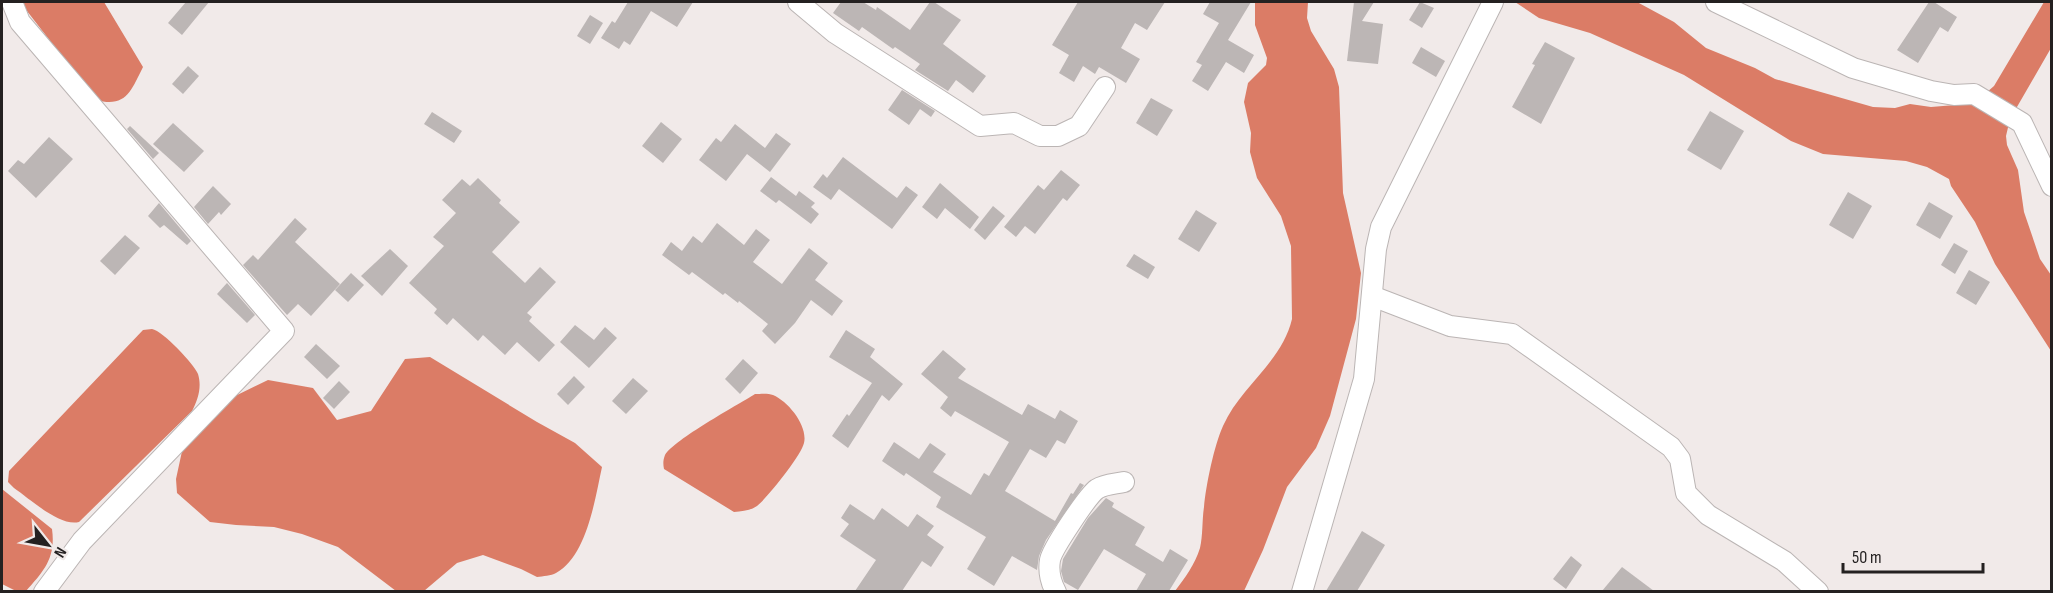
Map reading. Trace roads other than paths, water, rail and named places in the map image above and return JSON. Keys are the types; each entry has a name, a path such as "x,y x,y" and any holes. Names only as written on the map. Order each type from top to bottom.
{"street":[{"path":"12,2 20,22 284,331 82,541 44,591"},
{"path":"798,2 835,33 981,126 1014,123 1040,136 1058,136 1079,126 1105,87"},
{"path":"1302,591 1364,379 1376,249 1381,227 1493,2"},
{"path":"1716,2 1853,68 1931,92 1954,95 1974,94 2022,123 2052,186"},
{"path":"1372,296 1450,326 1512,334 1671,447 1680,459 1686,493 1708,515 1784,561 1818,591"},
{"path":"1056,591 1049,577 1050,560 1058,543 1096,490 1106,485 1124,482"}]}
